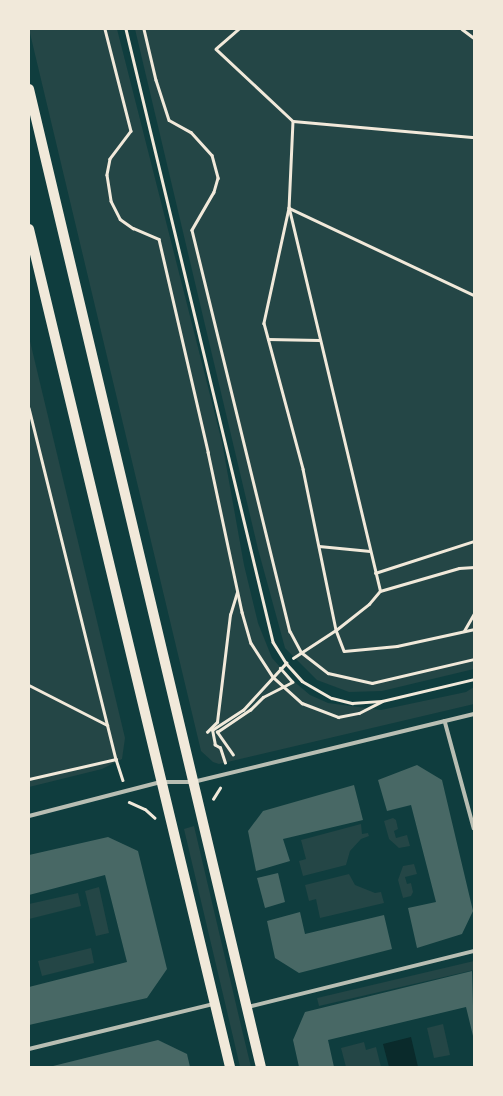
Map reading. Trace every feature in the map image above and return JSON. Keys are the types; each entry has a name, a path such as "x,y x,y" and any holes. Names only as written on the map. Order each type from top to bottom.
{"main road":[{"path":"29,90 261,1067"},
{"path":"29,229 160,782 230,1067"}],"street":[{"path":"29,816 160,782 193,782 474,714"},
{"path":"445,720 474,828"},
{"path":"247,1007 474,951"},
{"path":"29,1049 215,1004"}],"path":[{"path":"105,29 131,131 110,159 107,175 111,201 120,219 133,228 159,239 237,591 251,643 273,677 302,703 338,717 359,713 382,701"},
{"path":"126,29 273,642 286,663 302,681 332,698 352,703 382,701 474,679"},
{"path":"144,29 156,80 169,120 191,132 212,155 218,178 214,192 192,230 290,631 301,652 328,673 372,683 474,659"},
{"path":"239,29 216,49 294,121 474,137"},
{"path":"462,29 474,38"},
{"path":"294,121 289,208 264,323 303,469 336,630 344,651 397,646 474,629"},
{"path":"289,208 474,295"},
{"path":"289,208 319,340 380,591"},
{"path":"268,339 319,340"},
{"path":"29,408 107,725 122,776"},
{"path":"375,573 474,541"},
{"path":"319,546 370,550"},
{"path":"293,658 336,630 369,604 380,591 459,568 474,567"},
{"path":"207,732 217,722 230,615 237,591"},
{"path":"464,631 474,614"},
{"path":"225,760 220,748 215,745 212,730 243,710 286,663"},
{"path":"233,755 217,732 250,710 263,697 292,682 280,668"},
{"path":"29,685 107,725"},
{"path":"29,779 116,759"},
{"path":"212,804 216,792 225,784"},
{"path":"129,803 145,809 155,819"}],"shaded area":[{"path":"29,29 117,29 222,442 244,565 258,623 272,658 291,679 310,695 328,703 381,710 466,692 474,687 474,704 219,764 213,762 201,751"},
{"path":"135,29 474,29 474,669 382,691 349,692 317,680 285,648 258,549"},
{"path":"29,337 125,738 122,759 102,769 29,787"},
{"path":"393,818 396,820 398,829 394,831 396,838 407,835 410,846 399,848 389,839 384,821"},
{"path":"361,824 362,834 368,833 369,836 361,839 350,851 346,865 303,876 299,861 306,859 301,840"},
{"path":"194,826 251,1067 240,1067 184,829"},
{"path":"414,864 417,874 405,877 407,884 411,883 413,892 411,896 403,898 398,880 403,866"},
{"path":"349,874 355,885 375,893 381,892 384,903 320,918 316,899 309,901 305,885"},
{"path":"99,887 109,933 96,936 85,891"},
{"path":"78,893 81,906 29,919 29,904"},
{"path":"91,948 94,963 42,976 38,961"},
{"path":"474,961 474,970 319,1006 317,998"},
{"path":"443,1024 450,1055 434,1058 427,1028"},
{"path":"411,1037 418,1067 389,1067 383,1044"},
{"path":"364,1042 366,1050 376,1047 381,1067 346,1067 341,1048"}],"building":[{"path":"417,765 442,780 473,911 462,934 417,948 408,908 436,902 411,805 387,811 378,780"},
{"path":"354,785 363,820 283,839 290,861 256,871 248,831 263,811"},
{"path":"108,837 138,851 167,969 147,998 29,1025 29,987 127,962 105,875 29,895 29,855"},
{"path":"278,873 285,902 265,908 257,878"},
{"path":"300,912 305,934 384,915 392,949 299,973 275,958 267,921"},
{"path":"472,971 474,1040 466,1007 328,1040 334,1067 299,1067 293,1040 305,1012"},
{"path":"158,1040 187,1054 190,1067 49,1067"}]}
